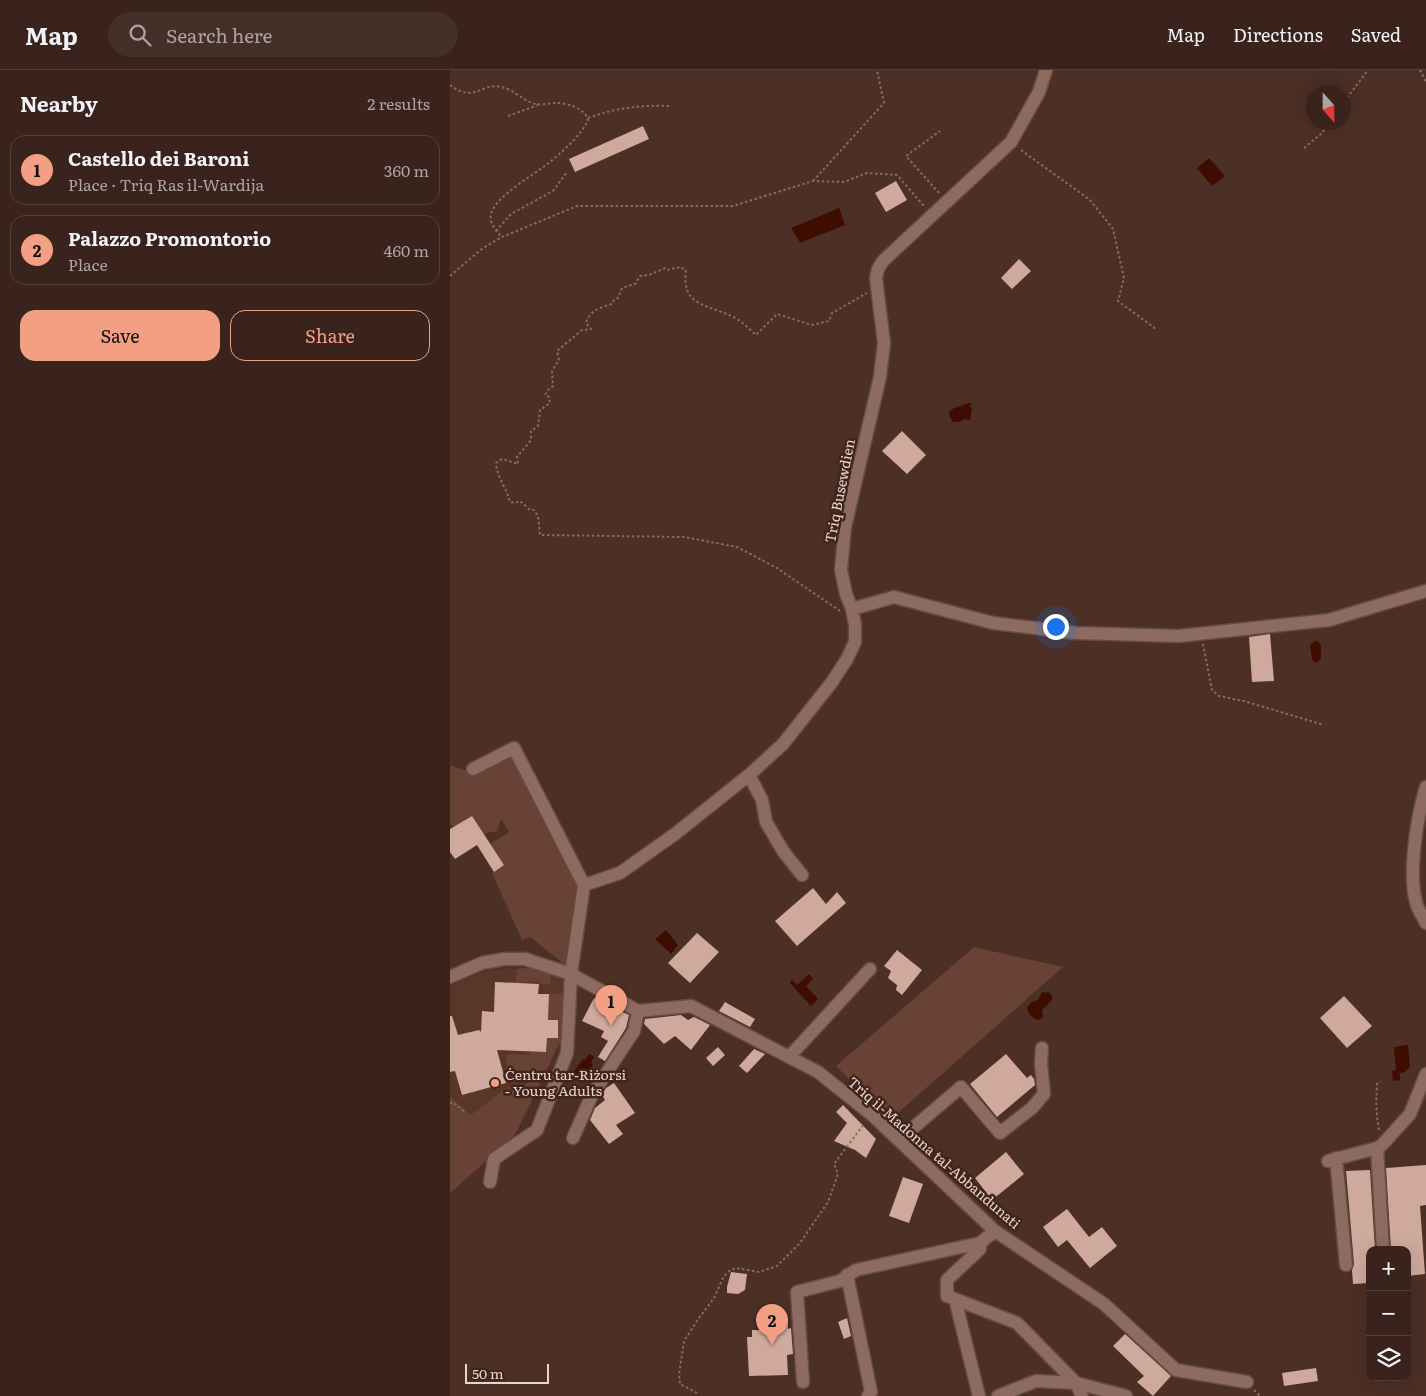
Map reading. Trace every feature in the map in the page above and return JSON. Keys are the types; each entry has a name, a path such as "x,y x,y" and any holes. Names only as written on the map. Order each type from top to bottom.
{"street":[{"name":"Triq Busewdien","path":"584,885 623,877 749,775 783,744 847,660 855,642 855,625 841,570 845,527 880,377 884,343 876,278 878,269 883,261 1011,142 1039,92 1046,70"},
{"path":"852,609 894,598 993,623 1067,632 1146,636 1201,634 1329,620 1426,591"},
{"path":"473,769 514,748 584,885 571,974 567,1054 537,1130 494,1159 490,1182"},
{"path":"749,775 762,800 766,822 783,851 802,875"},
{"path":"1426,787 1421,804 1412,877 1416,904 1426,923"},
{"path":"450,977 482,963 514,958 525,959 571,974 638,1011 634,1031 592,1095 573,1138"},
{"path":"789,1057 870,969"},
{"name":"Triq il-Madonna tal-Abbandunati","path":"638,1011 691,1006 818,1072 872,1115 995,1231 1104,1304 1176,1370 1247,1382"},
{"path":"899,1140 961,1087 1000,1133 1032,1108 1044,1094 1041,1064 1042,1048"},
{"path":"1346,1265 1332,1160 1379,1146 1410,1114 1426,1074"},
{"path":"1379,1146 1383,1246"},
{"path":"803,1382 797,1292 840,1281 856,1270 980,1243 995,1231"},
{"path":"980,1243 980,1249 947,1280 947,1296 1017,1324 1076,1383 1082,1396"},
{"path":"847,1275 871,1392 868,1396"},
{"path":"956,1299 979,1396"},
{"path":"998,1396 1036,1380 1076,1383 1126,1396"}],"path":[{"path":"813,181 884,103 877,70"},
{"path":"1351,93 1368,70"},
{"path":"1420,70 1426,82"},
{"path":"450,85 464,94 496,86 503,87 538,105"},
{"path":"502,237 491,222 494,207 511,190 559,153 586,126 588,118 583,111 558,103 538,105 508,116"},
{"path":"588,118 606,111 625,108 669,106"},
{"path":"1304,148 1324,130"},
{"path":"940,131 906,156 947,202"},
{"path":"1011,142 1090,200 1114,229 1124,278 1118,301 1156,329"},
{"path":"496,231 511,214 553,191 567,172"},
{"path":"450,276 483,248 502,237 577,206 733,206 813,181 844,182 867,173 897,175 932,216"},
{"path":"852,609 845,612 838,610 800,582 737,547 684,537 540,535 538,516 534,510 530,510 520,501 510,502 508,492 498,476 496,463 502,459 518,464 517,458 531,440 531,431 538,426 540,410 550,403 549,398 545,395 553,386 552,371 559,360 557,351 582,330 591,329 586,323 587,319 599,307 612,304 618,298 622,288 635,284 640,276 649,275 665,268 666,270 680,267 686,270 685,285 687,293 698,303 741,321 756,335 777,314 812,325 829,321 832,313 877,286"},
{"path":"1201,634 1212,690 1219,696 1324,724"},
{"path":"1379,1146 1376,1114 1377,1084 1381,1082"},
{"path":"450,1103 453,1102 465,1112"},
{"path":"697,1393 680,1384 679,1375 684,1341 714,1298 723,1278 736,1268 759,1272 777,1266 800,1243 828,1202 838,1174 834,1164 872,1115"}],"shaded area":[{"path":"1209,158 1225,176 1212,186 1197,168"},
{"path":"839,208 845,225 800,243 791,228"},
{"path":"972,403 970,406 972,409 970,420 964,419 960,422 953,422 949,412 954,408"},
{"path":"1318,641 1321,645 1321,659 1316,663 1312,660 1310,645"},
{"path":"511,756 581,884 570,962 565,965 530,937 522,940 492,873 504,865 490,844 509,832 501,819 497,831 483,834 472,816 454,827 450,824 450,765 467,771 471,768 476,775"},
{"path":"666,930 678,945 671,954 655,939"},
{"path":"974,947 1063,967 890,1120 836,1066"},
{"name":"Ċentru tar-Riżorsi - Young Adults","path":"527,968 552,973 566,980 563,1036 513,1137 450,1193 450,987 464,978 493,969"},
{"path":"527,968 550,973 551,984 541,984 539,981 516,983 517,969"},
{"path":"809,974 813,979 806,986 818,999 811,1006 790,983 792,980 797,985"},
{"path":"1042,992 1050,993 1053,999 1042,1010 1043,1017 1038,1020 1031,1015 1027,1007 1032,1002 1038,1000"},
{"path":"567,993 563,1036 518,1129 513,1137 450,1193 450,1097 471,1115 508,1087 525,1086 528,1081 511,1080 506,1063 507,1054 530,1055 530,1052 546,1052 549,994"},
{"path":"1408,1045 1410,1067 1405,1072 1400,1073 1400,1080 1393,1081 1392,1071 1396,1070 1394,1047"},
{"path":"589,1054 594,1057 591,1063 593,1065 581,1083 571,1076"}],"building":[{"path":"643,126 649,139 575,172 569,159"},
{"path":"896,181 907,200 886,212 875,193"},
{"path":"1019,259 1031,271 1012,289 1001,278"},
{"path":"902,431 926,455 907,474 882,451"},
{"path":"1270,634 1274,681 1252,682 1249,637"},
{"path":"472,816 504,865 494,872 477,845 455,859 450,852 450,829"},
{"path":"813,888 826,904 837,892 846,903 797,946 775,921"},
{"path":"697,933 719,952 690,983 668,963"},
{"path":"897,950 922,970 902,995 896,990 897,985 888,978 891,971 884,966"},
{"path":"495,982 539,984 538,994 549,994 548,1020 558,1020 558,1038 547,1038 546,1052 497,1050 506,1083 462,1095 455,1071 450,1072 450,1016 452,1016 458,1035 479,1030 481,1032 482,1011 494,1012"},
{"path":"1344,996 1372,1026 1347,1048 1320,1018"},
{"path":"594,998 629,1015 626,1028 605,1061 598,1057 608,1041 601,1037 604,1031 582,1021"},
{"path":"725,1002 755,1019 750,1027 719,1011"},
{"path":"681,1015 688,1020 694,1017 710,1025 691,1050 675,1036 664,1044 644,1024 645,1019"},
{"path":"718,1047 725,1055 713,1066 706,1058"},
{"path":"754,1049 765,1054 747,1073 739,1066"},
{"path":"1006,1054 1027,1078 1031,1075 1035,1085 997,1117 970,1084"},
{"path":"614,1083 635,1113 616,1125 623,1134 609,1144 590,1120 595,1108 605,1100 602,1095 606,1088"},
{"path":"843,1105 876,1139 866,1158 855,1150 834,1141 847,1123 836,1112"},
{"path":"1006,1152 1024,1174 992,1200 975,1178"},
{"path":"1426,1165 1426,1205 1420,1206 1425,1274 1411,1276 1411,1246 1391,1246 1386,1168"},
{"path":"1370,1170 1375,1246 1366,1246 1366,1283 1353,1284 1352,1270 1354,1264 1346,1171"},
{"path":"903,1177 923,1184 909,1223 889,1216"},
{"path":"1067,1209 1089,1237 1102,1227 1117,1246 1090,1268 1067,1240 1058,1247 1043,1227"},
{"path":"731,1272 747,1274 745,1290 738,1294 727,1293"},
{"path":"847,1318 851,1336 844,1339 838,1322"},
{"path":"788,1322 788,1329 791,1328 793,1354 787,1355 788,1375 749,1376 747,1337 752,1337 752,1330 759,1330 759,1324"},
{"path":"1125,1334 1171,1376 1153,1396 1137,1382 1144,1376 1113,1346"},
{"path":"1316,1368 1318,1381 1284,1386 1282,1373"}],"place":[{"name":"Castello dei Baroni","path":"611,1026"},
{"name":"Ċentru tar-Riżorsi - Young Adults","path":"495,1083"},
{"name":"Palazzo Promontorio","path":"772,1345"}]}
